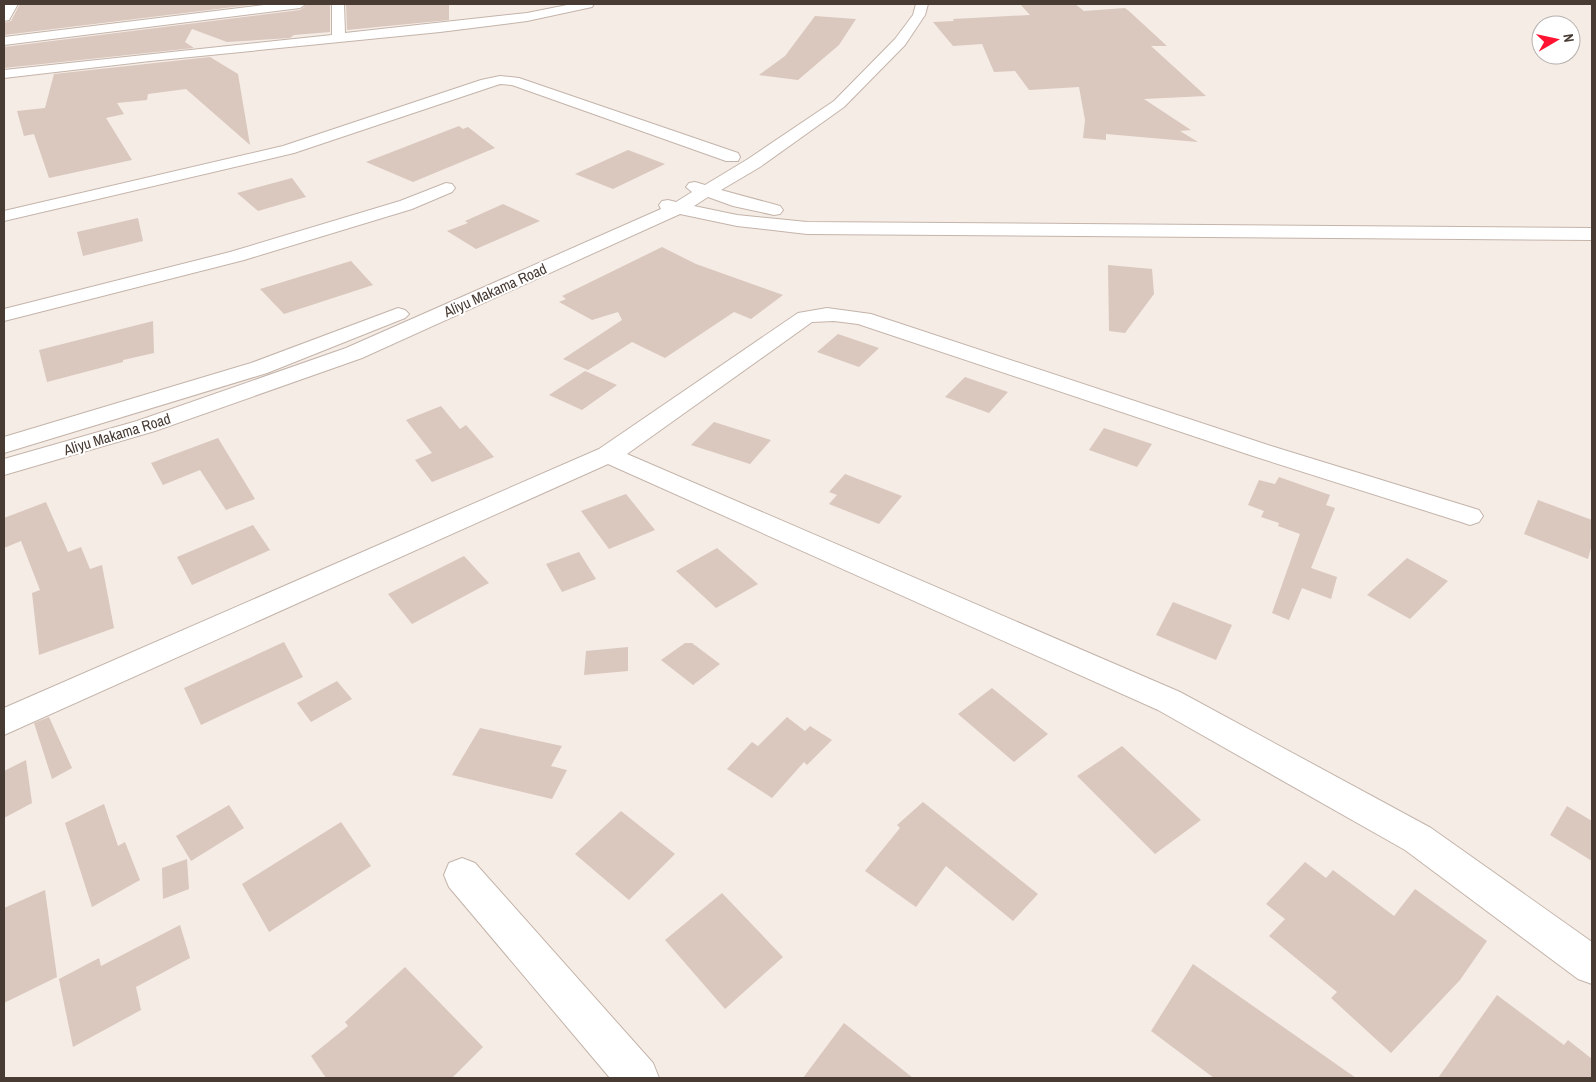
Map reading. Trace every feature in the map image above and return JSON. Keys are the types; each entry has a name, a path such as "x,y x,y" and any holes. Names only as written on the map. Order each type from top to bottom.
{"street":[{"path":"4,17 12,4"},
{"path":"4,41 300,4"},
{"path":"338,4 339,38"},
{"path":"514,4 527,17"},
{"path":"4,74 440,28 527,17 588,4"},
{"name":"Aliyu Makama Road","path":"4,445 259,368 461,290 682,191 754,163 839,104 900,42 919,15 922,4"},
{"path":"4,216 288,150 486,83 500,80 514,81 732,157"},
{"path":"716,166 747,147"},
{"path":"4,315 237,256 406,205 446,188"},
{"path":"682,191 767,209 822,217 1592,221"},
{"path":"682,191 696,214 746,222 807,228 1592,234"},
{"name":"Aliyu Makama Road","path":"4,467 146,426 354,353 682,191"},
{"path":"4,722 608,455 805,317 818,314 840,314 863,319 1262,451 1470,516"},
{"path":"608,455 1169,701 1418,839 1592,965"},
{"path":"462,875 638,1078"}],"building":[{"path":"20,4 259,4 4,35 4,23 11,21"},
{"path":"308,4 330,4 330,32 294,35 290,38 227,42 192,29 185,42 194,48 4,68 4,47 300,10"},
{"path":"346,4 449,4 449,20 347,30"},
{"path":"1020,4 1075,4 1084,11 1125,8 1167,46 1151,46 1206,96 1144,99 1191,130 1180,131 1198,142 1106,134 1106,140 1083,138 1085,120 1079,87 1029,90 1015,71 994,72 982,44 953,46 933,22 954,21 953,19 1030,15"},
{"path":"815,16 856,19 839,45 798,80 759,75 785,56"},
{"path":"210,57 238,74 250,145 186,89 148,94 147,100 117,103 124,114 106,118 132,160 49,178 34,134 24,136 17,111 45,108 54,74"},
{"path":"459,126 463,129 468,127 495,148 413,182 366,162"},
{"path":"628,150 665,164 613,189 575,174"},
{"path":"292,178 306,197 258,211 237,193"},
{"path":"503,204 540,221 476,249 447,231 468,223 465,221"},
{"path":"138,218 143,241 83,256 77,232"},
{"path":"662,247 696,264 783,295 751,319 734,312 665,358 632,342 588,370 563,359 622,320 618,312 592,320 559,302 566,299 562,296"},
{"path":"351,261 373,285 284,314 260,289"},
{"path":"1108,265 1152,269 1154,294 1125,333 1109,331"},
{"path":"153,321 154,353 47,382 39,350"},
{"path":"838,334 879,348 859,367 817,352"},
{"path":"585,371 617,385 582,410 549,395"},
{"path":"965,377 1008,392 989,413 945,397"},
{"path":"441,406 460,429 466,425 494,457 432,482 415,460 432,453 406,420"},
{"path":"714,422 771,440 750,464 691,445"},
{"path":"1104,428 1152,444 1137,467 1089,450"},
{"path":"218,438 255,499 226,510 200,470 163,485 151,463"},
{"path":"845,474 902,496 879,524 829,504 837,495 829,492"},
{"path":"1279,477 1330,495 1326,505 1335,508 1311,568 1337,577 1331,599 1302,588 1289,620 1272,613 1300,534 1278,526 1279,523 1261,517 1264,511 1248,505 1259,480 1275,484"},
{"path":"626,494 655,530 609,549 581,511"},
{"path":"1538,500 1592,520 1592,544 1588,559 1524,534"},
{"path":"46,502 68,552 81,547 90,569 102,565 114,628 39,655 32,593 40,590 21,541 4,548 4,518"},
{"path":"253,525 270,550 192,585 177,557"},
{"path":"717,548 758,584 716,608 676,571"},
{"path":"579,552 596,579 562,592 546,564"},
{"path":"464,556 489,583 412,624 388,594"},
{"path":"1407,558 1448,581 1410,619 1367,595"},
{"path":"1173,602 1232,625 1216,660 1156,635"},
{"path":"284,642 303,677 201,725 184,688"},
{"path":"685,643 692,643 720,664 693,685 661,660"},
{"path":"628,647 628,671 584,675 586,651"},
{"path":"337,681 352,699 311,722 297,703"},
{"path":"992,688 1048,734 1014,762 958,714"},
{"path":"49,717 72,768 52,779 34,723"},
{"path":"787,717 805,731 810,726 832,740 807,765 804,762 772,798 727,769 752,742 758,746"},
{"path":"480,728 562,746 551,766 567,770 552,799 452,775"},
{"path":"1122,746 1201,820 1155,854 1077,776"},
{"path":"26,760 32,803 4,818 4,771"},
{"path":"923,802 1038,894 1013,921 946,866 916,907 865,871 900,828 897,825"},
{"path":"104,804 118,846 125,842 140,880 92,907 65,823"},
{"path":"229,805 244,828 191,861 176,836"},
{"path":"1567,806 1592,821 1592,861 1550,835"},
{"path":"621,811 675,854 629,900 575,854"},
{"path":"341,822 371,866 269,932 242,884"},
{"path":"187,859 189,889 163,899 162,868"},
{"path":"1305,862 1326,878 1333,870 1394,916 1415,889 1487,941 1460,980 1391,1053 1331,998 1337,992 1269,936 1285,919 1266,904"},
{"path":"45,890 57,977 4,1003 4,908"},
{"path":"722,893 783,957 725,1009 665,940"},
{"path":"180,925 190,958 136,987 141,1010 73,1047 59,979 99,958 101,966"},
{"path":"1193,964 1356,1078 1214,1078 1151,1031"},
{"path":"405,967 483,1047 452,1078 326,1078 311,1056 348,1026 345,1022"},
{"path":"1497,995 1564,1045 1568,1040 1592,1059 1592,1078 1438,1078"},
{"path":"844,1023 913,1078 803,1078"}]}
